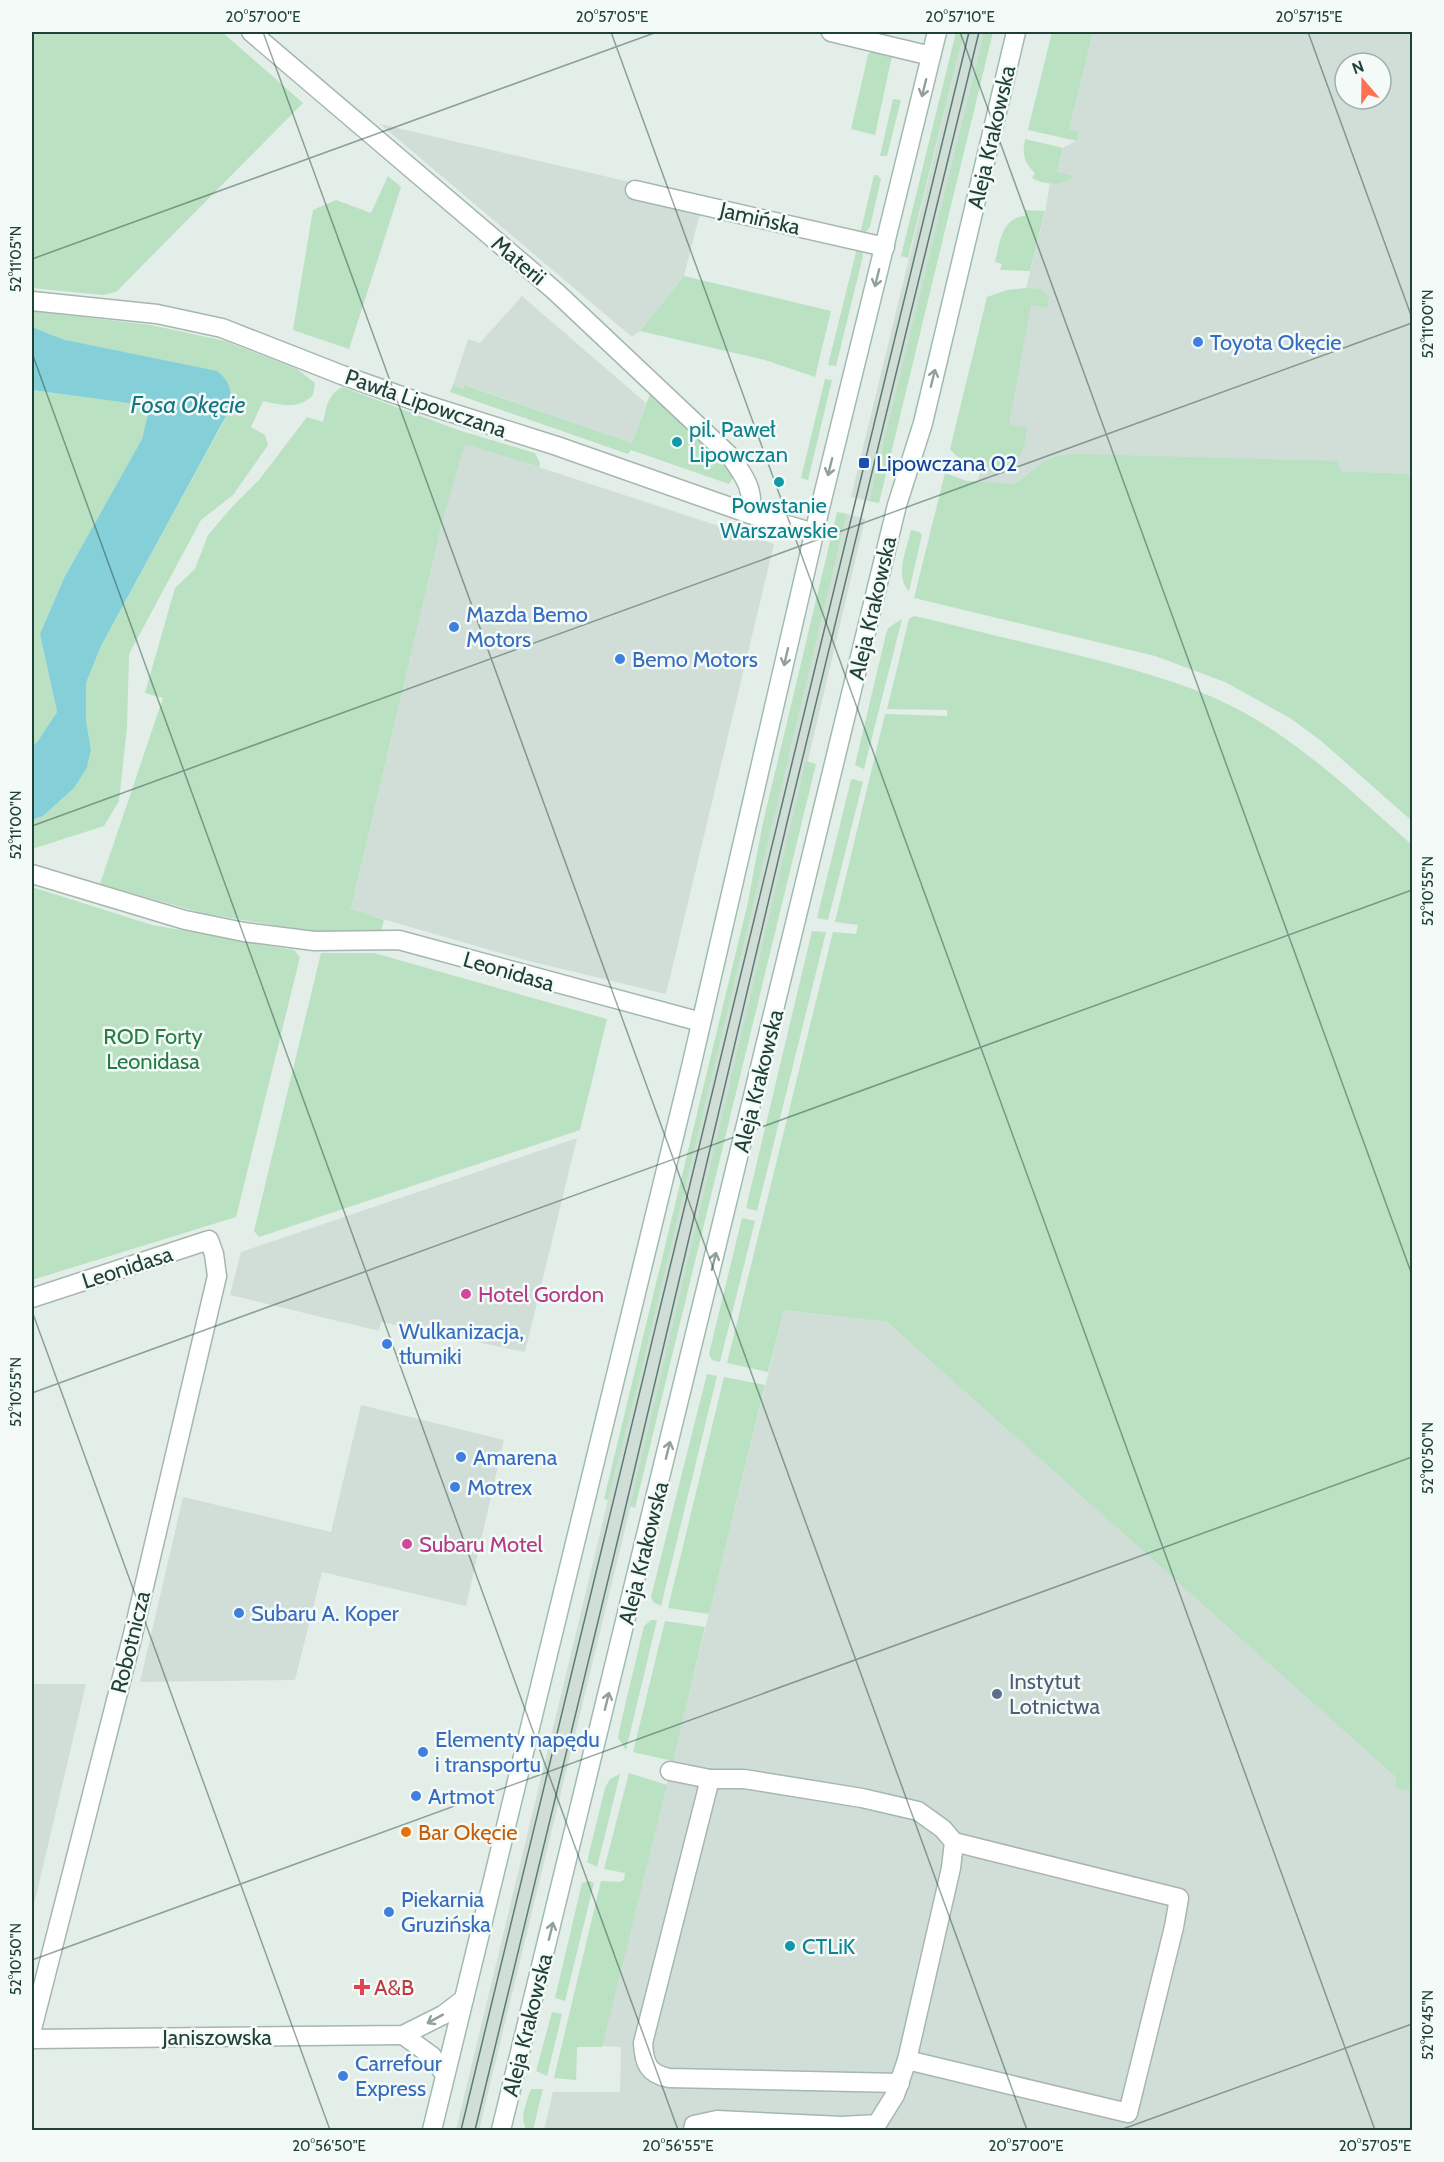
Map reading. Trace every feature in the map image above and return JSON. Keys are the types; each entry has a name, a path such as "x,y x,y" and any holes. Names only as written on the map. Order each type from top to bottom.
{"street":[{"name":"Materii","path":"250,32 555,291 731,457 749,483 752,502 750,514"},
{"path":"831,32 931,56"},
{"path":"432,2130 701,1022 814,533 937,32"},
{"name":"Aleja Krakowska","path":"501,2130 894,516 923,423 1016,32"},
{"name":"Jamińska","path":"635,190 885,247"},
{"name":"Pawła Lipowczana","path":"32,301 157,314 222,328 342,375 557,446 750,514 814,533"},
{"name":"Leonidasa","path":"32,874 185,920 244,932 314,941 399,940 701,1022"},
{"name":"Leonidasa","path":"32,1298 209,1240 214,1254"},
{"name":"Robotnicza","path":"32,2029 135,1626 217,1276 214,1254"},
{"path":"670,1771 710,1779 744,1779 861,1798 918,1811 943,1829 954,1842 1179,1898 1174,1927 1126,2122 907,2060"},
{"path":"710,1779 643,2043 644,2059 650,2069 659,2076 669,2078 900,2083"},
{"path":"693,2130 694,2125 717,2120 842,2126 877,2124 895,2096 907,2060 951,1868 954,1842"},
{"name":"Janiszowska","path":"32,2039 403,2035 443,2015 464,1999"},
{"path":"403,2035 432,2056 445,2075"}],"shaded area":[{"path":"964,32 984,32 869,501 851,497"},
{"path":"1093,32 1412,32 1412,474 1341,471 1045,490 977,487 981,465 1006,466 1015,462 1001,426 1026,288 1045,213 1050,183 1062,183 1073,176 1057,173 1063,148 1077,140 1079,132 1069,129"},
{"path":"380,124 630,182 628,195 700,213 684,276 640,331 632,337"},
{"path":"522,296 646,403 632,443 466,385 464,389 453,385 468,339 480,343"},
{"path":"465,443 774,544 666,994 525,960 351,910 443,519"},
{"path":"847,514 865,519 661,1381 479,2130 456,2130 640,1376"},
{"path":"577,1138 525,1352 381,1322 379,1331 230,1295 241,1252"},
{"name":"Instytut Lotnictwa","path":"784,1310 887,1322 1396,1776 1412,1664 1412,2130 544,2130 553,2092 620,2092 621,2047 602,2046"},
{"path":"361,1405 504,1440 466,1606 322,1572 295,1680 140,1682 183,1497 331,1532"},
{"path":"32,1684 86,1684 32,1913"}],"green space":[{"path":"32,32 222,32 303,103 116,292 103,295 32,288"},
{"path":"956,32 964,32 908,258 901,256"},
{"path":"984,32 993,32 879,503 869,501"},
{"path":"1052,32 1093,32 1069,129 1079,132 1077,141 1028,130"},
{"path":"872,49 892,56 875,135 851,129 868,55"},
{"path":"893,99 901,100 887,156 880,156"},
{"path":"1025,139 1063,148 1057,172 1074,176 1065,182 1054,184 1032,178 1035,173 1028,166 1025,158"},
{"path":"874,175 881,179 870,227 860,234"},
{"path":"388,176 401,187 349,349 293,330 313,210 336,200 371,213"},
{"path":"1025,210 1045,211 1030,271 1000,270 1002,264 995,262 1000,240 1006,226 1011,221 1025,216"},
{"path":"857,248 862,251 863,256 836,366 828,365"},
{"path":"684,276 831,311 815,377 765,360 640,331"},
{"path":"1040,289 1049,297 1047,308 1031,305 1009,424 1027,428 1023,449 1018,459 1012,464 993,467 973,464 963,460 950,449 987,297 1007,290"},
{"path":"32,311 151,325 225,341 297,369 315,383 313,395 302,403 289,405 263,401 251,427 265,435 268,445 233,495 201,520 129,654 127,727 119,801 104,826 32,849 32,820 43,816 74,788 87,768 91,750 86,720 86,683 101,646 225,419 65,340 32,327"},
{"path":"825,379 832,380 808,480 801,478"},
{"path":"453,385 463,389 465,385 632,443 651,391 724,462 734,476 729,484 631,450 628,454 450,392"},
{"path":"342,387 461,431 535,453 540,463 539,467 465,444 443,519 351,909 384,920 381,932 288,931 273,925 202,913 100,884 163,698 145,693 175,588 195,569 208,535 259,480 307,417 323,422 330,398"},
{"path":"32,390 150,406 142,439 64,578 40,634 57,712 32,746"},
{"path":"1076,454 1338,461 1341,471 1412,474 1412,821 1320,740 1290,718 1225,682 1155,656 914,598 945,473 967,481 1013,484 1048,460"},
{"path":"837,512 847,514 640,1376 608,1500 604,1499 748,902 762,827"},
{"path":"911,530 922,535 909,591 902,577 902,570"},
{"path":"914,616 1137,671 1224,702 1290,742 1412,845 1412,1791 1395,1788 1396,1777 887,1322 784,1310 768,1372 727,1363 833,932 856,934 858,925 835,922 885,714 947,716 947,710 887,709 909,619"},
{"path":"902,619 864,769 855,765 886,634 888,628"},
{"path":"806,761 816,764 635,1508 630,1506"},
{"path":"851,780 863,782 828,920 817,918"},
{"name":"ROD Forty Leonidasa","path":"32,887 152,925 294,950 300,957 236,1217 32,1280"},
{"path":"812,931 826,932 757,1211 746,1208"},
{"path":"321,953 374,953 607,1019 580,1130 259,1237 254,1231"},
{"path":"742,1218 755,1221 720,1362 712,1360 709,1354"},
{"path":"707,1374 717,1376 661,1606 653,1602 651,1597"},
{"path":"724,1377 765,1385 709,1614 668,1608"},
{"path":"651,1620 657,1620 626,1750 618,1738 620,1727 644,1626"},
{"path":"665,1621 705,1627 673,1761 633,1752"},
{"path":"629,1773 667,1785 602,2047 577,2047 576,2080 554,2078 601,1881 620,1882 624,1880 625,1873 604,1869"},
{"path":"620,1774 597,1867 587,1862 605,1788 610,1779"},
{"path":"590,1881 594,1883 565,2001 555,1998 582,1883"},
{"path":"552,2012 562,2014 547,2076 536,2071"},
{"path":"532,2089 543,2089 533,2130 527,2130 523,2116"}],"water":[{"name":"Fosa Okęcie","path":"32,327 65,340 217,371 227,382 230,392 225,418 101,646 86,683 86,720 91,750 87,768 74,788 43,816 32,820 32,746 57,712 40,634 64,578 142,439 150,406 32,390"}],"tram line":[{"path":"461,2130 969,32"},
{"path":"475,2130 624,1514 790,810 979,32"}],"place":[{"name":"Toyota Okęcie","path":"1198,342"},
{"name":"pil. Paweł Lipowczan","path":"677,442"},
{"name":"Lipowczana 02","path":"864,463"},
{"name":"Powstanie Warszawskie","path":"779,482"},
{"name":"Mazda Bemo Motors","path":"454,627"},
{"name":"Bemo Motors","path":"620,659"},
{"name":"Hotel Gordon","path":"466,1294"},
{"name":"Wulkanizacja, tłumiki","path":"387,1344"},
{"name":"Amarena","path":"461,1457"},
{"name":"Motrex","path":"455,1487"},
{"name":"Subaru Motel","path":"407,1544"},
{"name":"Subaru A. Koper","path":"239,1613"},
{"name":"Instytut Lotnictwa","path":"997,1694"},
{"name":"Elementy napędu i transportu","path":"423,1752"},
{"name":"Artmot","path":"416,1796"},
{"name":"Bar Okęcie","path":"406,1832"},
{"name":"Piekarnia Gruzińska","path":"389,1912"},
{"name":"CTLiK","path":"790,1946"},
{"name":"A&B","path":"362,1987"},
{"name":"Carrefour Express","path":"343,2076"}]}
